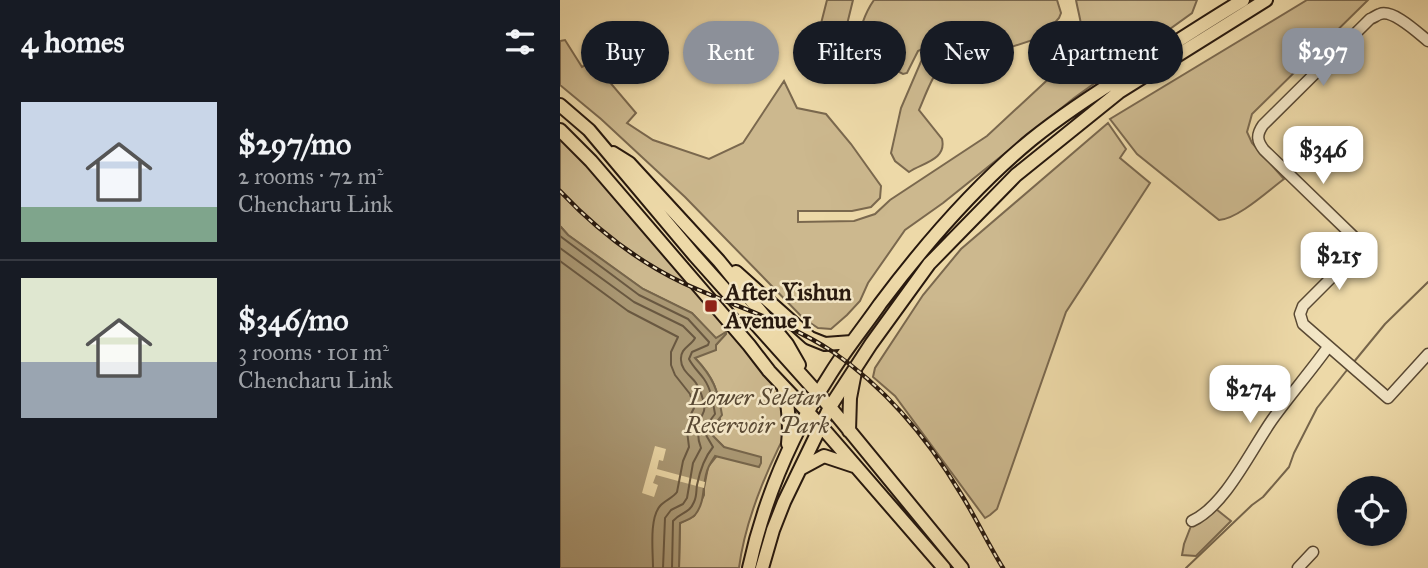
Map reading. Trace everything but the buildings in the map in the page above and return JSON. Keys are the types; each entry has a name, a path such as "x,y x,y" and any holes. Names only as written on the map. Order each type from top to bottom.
{"main road":[{"path":"749,568 753,549 786,455 808,413 852,342 913,260 946,221 1031,140 1092,95 1243,0"},
{"path":"762,568 784,502 820,425 856,367 929,264 1016,175 1119,92 1266,0"},
{"path":"560,105 589,130 743,312 819,394 962,568"},
{"path":"560,130 591,161 783,387 820,425 944,568"},
{"path":"600,144 629,163 719,261 787,345 807,381"},
{"path":"694,233 810,338 825,344 852,342"},
{"path":"849,430 850,398 856,367"},
{"path":"783,387 788,403 789,422 786,455"},
{"path":"799,469 824,456 857,467"},
{"path":"753,549 763,535 768,537 769,544"}],"street":[{"path":"1428,41 1398,17 1380,13 1370,19 1259,131 1259,143 1264,150 1357,242 1358,247 1353,256 1301,310 1303,324 1388,398 1428,354"},
{"path":"1192,521 1211,509 1284,404 1328,347"},
{"path":"1298,568 1313,552"}],"green space":[{"path":"827,0 853,0 848,21 822,21"},
{"path":"874,0 1057,0 1061,13 1056,21 1028,21 1028,42 1014,46 1014,21 920,21 920,50 906,73 906,21 863,21"},
{"path":"1076,0 1197,0 1192,13 1181,21 1080,21"},
{"path":"1307,0 1368,0 1252,114 1247,132 1252,143 1284,179 1262,197 1227,218 1219,220 1137,154 1110,119 1168,84 1183,84 1183,75"},
{"path":"565,40 581,65 581,84 611,84 636,113 627,123 653,140 709,159 743,143 784,81 797,108 826,114 881,186 880,198 871,207 852,211 798,211 798,222 854,221 875,214 890,200 987,136 1043,84 1093,84 905,230 868,283 860,301 831,329 818,328 803,318 685,197 560,85 560,41"},
{"path":"920,64 920,84 931,84 919,110 942,139 943,146 941,152 932,160 909,172 895,161 891,153 901,108"},
{"path":"1108,123 1126,149 1120,158 1150,183 1066,312 997,509 985,518 895,396 873,377 875,368 923,295 961,249"},
{"name":"Lower Seletar Reservoir Park","path":"560,139 730,325 799,408 754,506 739,568 679,568 680,523 694,516 704,495 708,467 724,447 713,436 715,424 720,420 715,386 695,358 716,345 725,333 716,339 692,313 643,289 568,235 560,226"},
{"path":"1216,509 1231,521 1196,556 1182,555 1191,526 1201,522"}],"water":[{"path":"560,226 568,235 643,289 692,313 716,338 726,332 716,345 716,350 695,358 714,384 719,398 722,415 715,424 713,436 724,447 761,457 761,463 759,467 715,456 707,472 699,509 688,520 680,523 679,568 560,568"}],"pier":[{"path":"655,446 666,449 663,461 659,460 657,469 705,482 704,488 656,475 653,483 658,485 654,497 642,493"}],"waterway":[{"path":"1353,363 1385,324 1428,282"},
{"path":"1186,568 1263,497 1289,467 1317,408 1347,370"}],"railway":[{"path":"560,191 602,231 649,265 683,283 816,341 853,366 905,416 935,454 1003,568"}],"place":[{"name":"After Yishun Avenue 1","path":"711,306"}]}
